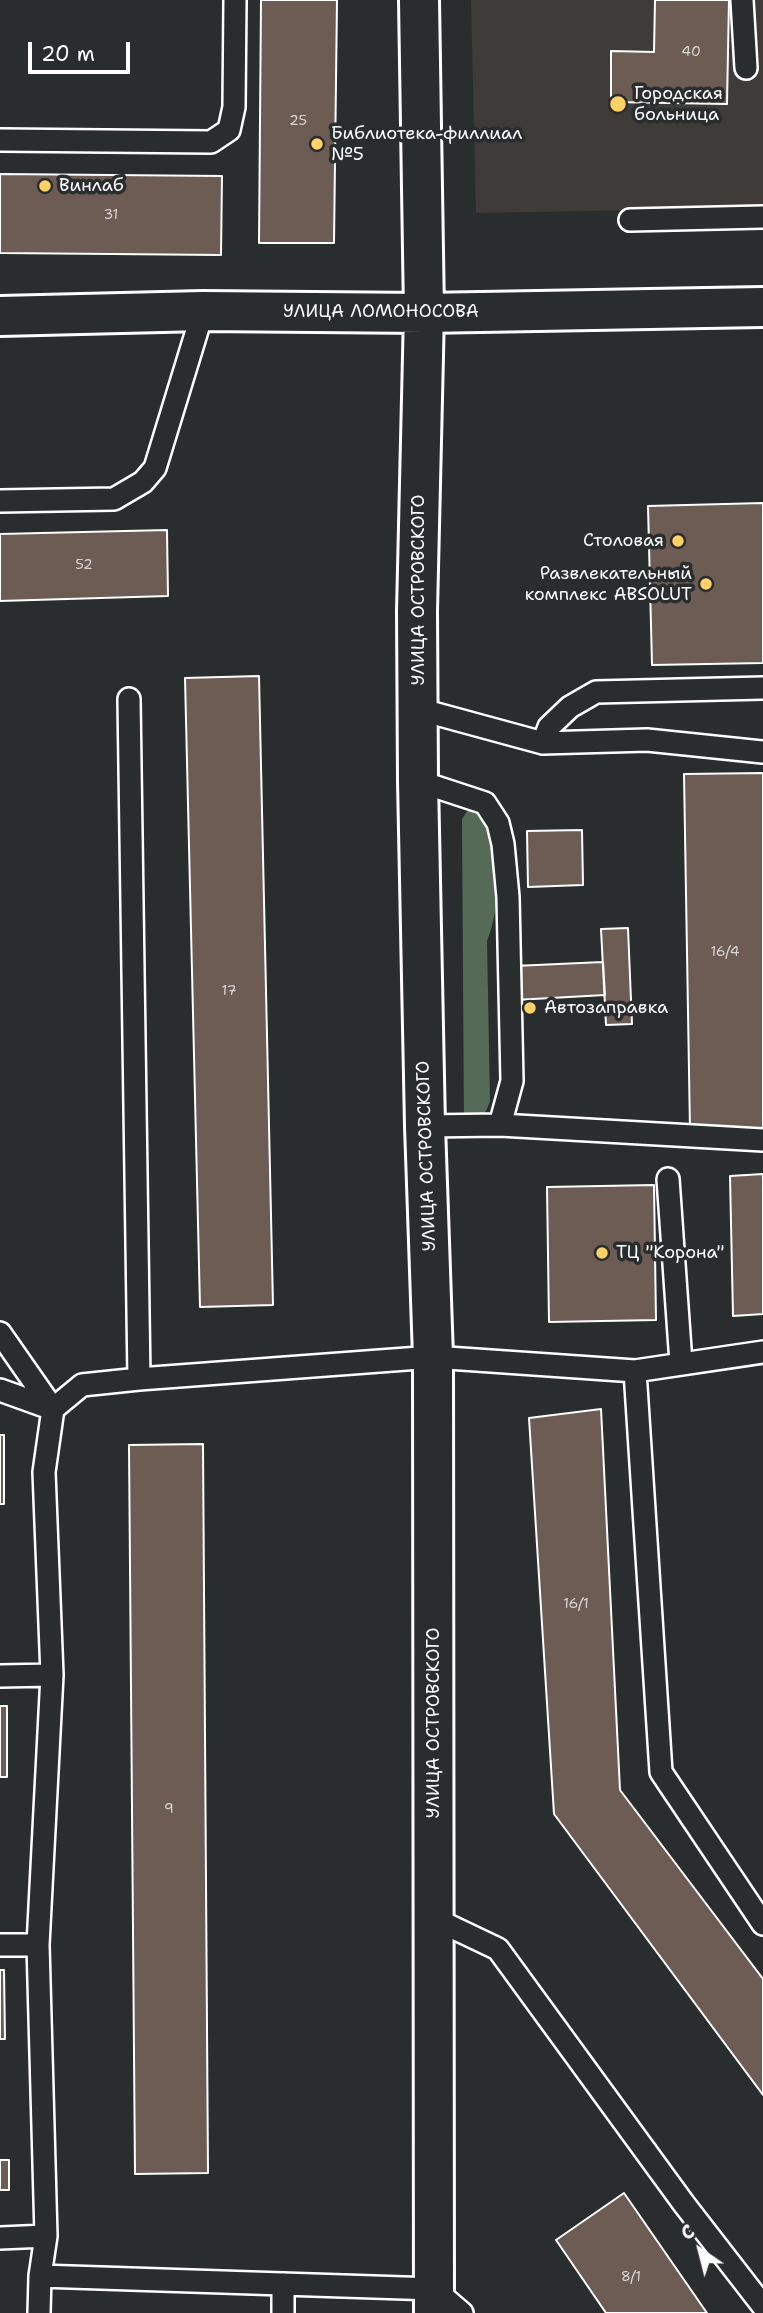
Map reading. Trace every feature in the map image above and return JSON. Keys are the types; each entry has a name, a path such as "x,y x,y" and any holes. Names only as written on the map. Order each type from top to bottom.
{"main road":[{"name":"УЛИЦА ОСТРОВСКОГО","path":"419,0 424,313 417,611 418,781 433,1357 434,2301"},
{"name":"УЛИЦА ЛОМОНОСОВА","path":"0,316 203,311 424,313 763,307"}],"lane":[{"path":"0,140 211,142 229,130 234,107 235,0"},
{"path":"742,0 746,68"},
{"path":"630,220 763,216"},
{"path":"0,501 114,499 143,482 155,468 203,311"},
{"path":"542,743 549,727 570,707 596,692 763,688"},
{"path":"129,699 139,1379"},
{"path":"418,709 542,743 647,740 763,752"},
{"path":"418,781 485,803 498,823 503,844 508,897 512,1080 500,1125"},
{"path":"425,1126 500,1125 763,1140"},
{"path":"668,1179 681,1363"},
{"path":"0,1333 53,1409"},
{"path":"39,2313 40,2276 46,2236 38,1945 52,1675 44,1472 53,1409 82,1385 139,1379 433,1357 635,1371 763,1352"},
{"path":"635,1371 661,1772 763,1924"},
{"path":"0,1390 53,1409"},
{"path":"0,1676 52,1675"},
{"path":"435,1919 498,1948 684,2204 763,2306"},
{"path":"0,1945 38,1945"},
{"path":"0,2238 46,2236"},
{"path":"40,2276 283,2284 434,2301 462,2313"},
{"path":"283,2284 283,2313"}],"shaded area":[{"name":"Городская больница","path":"471,0 763,0 763,208 476,213"}],"green space":[{"path":"468,810 481,815 491,827 496,845 498,888 492,928 487,941 490,1101 481,1118 464,1125 462,819"}],"building":[{"path":"261,0 337,0 334,243 259,243"},
{"path":"655,0 729,0 727,104 611,102 611,51 654,52"},
{"path":"0,174 222,176 221,255 0,253"},
{"name":"Развлекательный комплекс ABSOLUT","path":"763,503 763,663 652,665 648,506"},
{"path":"167,530 168,596 0,601 0,534"},
{"path":"259,676 273,1305 200,1307 185,678"},
{"path":"763,773 763,1129 690,1131 684,774"},
{"path":"582,830 583,885 528,887 527,831"},
{"path":"628,928 632,1024 606,1025 601,929"},
{"path":"603,962 605,995 515,1000 514,966"},
{"path":"763,1174 763,1314 733,1316 730,1176"},
{"name":"ТЦ \"Корона\"","path":"654,1185 656,1320 549,1322 547,1187"},
{"path":"601,1409 620,1790 763,1979 763,2095 554,1814 529,1418"},
{"path":"0,1435 4,1435 4,1504 0,1504"},
{"path":"203,1444 208,2173 135,2174 129,1445"},
{"path":"0,1706 7,1706 7,1777 0,1777"},
{"path":"0,1970 4,1970 5,2039 0,2039"},
{"path":"0,2160 9,2160 9,2190 0,2190"},
{"path":"624,2193 707,2313 606,2313 556,2240"}],"place":[{"name":"Городская больница","path":"618,104"},
{"name":"Библиотека-филлиал №5","path":"317,144"},
{"name":"Винлаб","path":"45,186"},
{"name":"Столовая","path":"678,541"},
{"name":"Развлекательный комплекс ABSOLUT","path":"706,584"},
{"name":"Автозаправка","path":"530,1008"},
{"name":"ТЦ \"Корона\"","path":"602,1253"}]}
